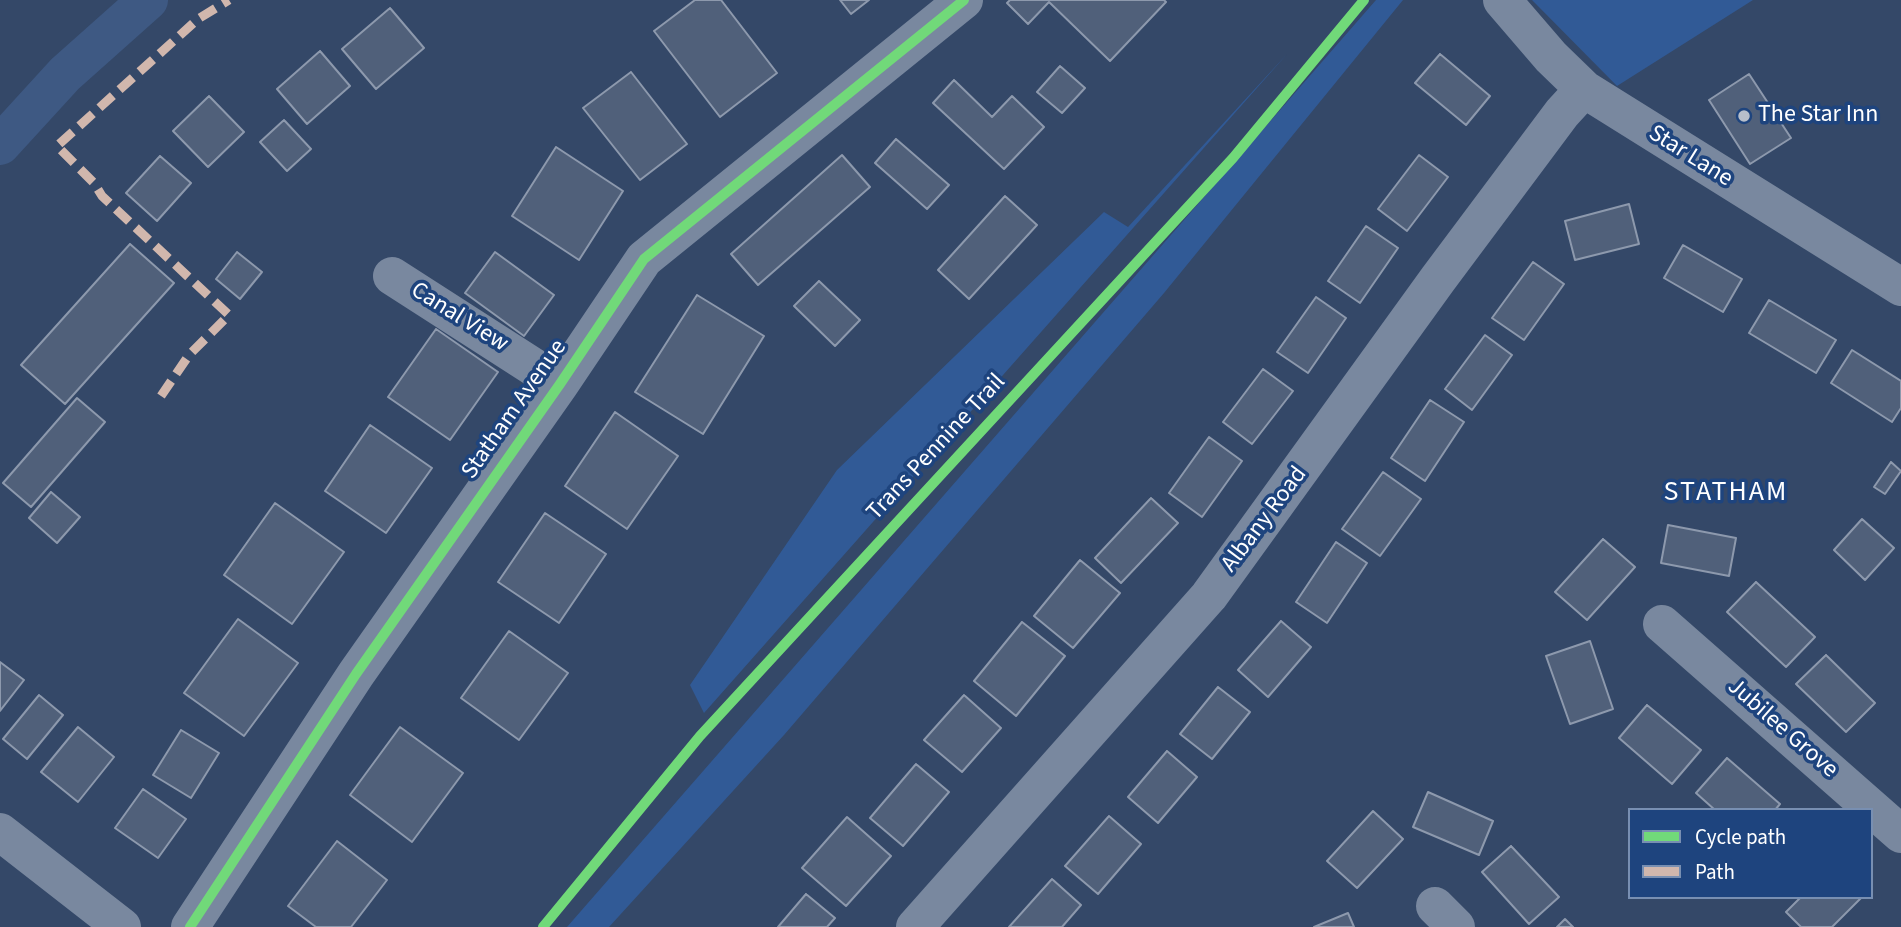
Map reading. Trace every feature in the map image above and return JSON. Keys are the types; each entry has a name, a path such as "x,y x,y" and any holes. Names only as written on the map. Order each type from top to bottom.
{"street":[{"name":"Statham Avenue","path":"190,927 356,674 560,384 644,259 964,0"},
{"name":"Star Lane","path":"1502,0 1551,57 1584,89 1901,287"},
{"name":"Albany Road","path":"924,924 1209,596 1438,279 1562,113 1584,89"},
{"name":"Canal View","path":"392,276 560,384"},
{"name":"Jubilee Grove","path":"1662,624 1871,808"},
{"name":"Jubilee Grove","path":"1873,809 1901,834"},
{"path":"0,832 122,927"}],"shaded area":[{"path":"1376,0 1403,0 1164,293 784,735 609,927 567,927"},
{"path":"1532,0 1753,0 1617,86"},
{"path":"1287,54 704,713 690,685 837,470 1104,212 1128,227"}],"building":[{"path":"695,0 721,0 777,73 720,117 654,31"},
{"path":"840,0 869,0 851,14"},
{"path":"1010,0 1166,2 1110,61 1049,2 1028,24 1007,3"},
{"path":"390,8 424,48 376,89 342,49"},
{"path":"320,51 350,86 307,124 277,89"},
{"path":"1440,54 1490,96 1466,125 1415,83"},
{"path":"1060,66 1085,88 1062,113 1037,92"},
{"path":"631,72 687,144 640,180 583,108"},
{"path":"1749,74 1791,138 1750,164 1709,100"},
{"path":"954,80 992,117 1012,96 1044,127 1004,169 933,103"},
{"path":"209,96 244,132 208,167 173,131"},
{"path":"284,120 311,149 287,171 260,142"},
{"path":"896,139 949,185 927,209 875,163"},
{"path":"556,147 623,191 579,260 512,216"},
{"path":"842,155 870,187 758,285 731,254"},
{"path":"1419,155 1448,177 1407,231 1378,209"},
{"path":"160,156 191,183 157,221 126,193"},
{"path":"1005,196 1037,225 969,299 938,270"},
{"path":"1629,204 1639,244 1575,260 1565,221"},
{"path":"1366,226 1398,248 1360,303 1328,281"},
{"path":"130,244 174,283 65,404 21,365"},
{"path":"1683,245 1742,279 1723,312 1664,278"},
{"path":"237,252 262,272 240,299 216,279"},
{"path":"495,252 554,295 524,336 465,293"},
{"path":"1533,262 1564,284 1524,340 1492,318"},
{"path":"819,281 860,320 835,346 794,306"},
{"path":"697,295 764,336 703,434 635,392"},
{"path":"1316,297 1346,318 1308,373 1277,352"},
{"path":"1769,300 1836,340 1816,373 1749,333"},
{"path":"436,329 498,372 450,440 388,397"},
{"path":"1485,335 1512,355 1472,410 1445,389"},
{"path":"1852,350 1901,381 1901,408 1892,422 1831,383"},
{"path":"1263,369 1293,391 1252,444 1223,422"},
{"path":"77,398 105,422 31,507 3,483"},
{"path":"1430,400 1464,422 1425,481 1391,458"},
{"path":"615,412 678,456 627,529 565,486"},
{"path":"370,425 432,468 386,533 325,491"},
{"path":"1209,437 1242,461 1202,517 1169,493"},
{"path":"1891,462 1901,471 1885,494 1874,487"},
{"path":"1383,472 1421,499 1380,556 1342,529"},
{"path":"51,492 80,517 57,543 29,518"},
{"path":"1151,498 1178,523 1121,583 1095,558"},
{"path":"275,503 344,552 292,624 224,575"},
{"path":"545,513 606,554 559,623 498,582"},
{"path":"1862,519 1894,548 1865,580 1834,550"},
{"path":"1668,525 1736,538 1729,576 1661,563"},
{"path":"1603,539 1635,567 1587,620 1555,592"},
{"path":"1336,542 1367,563 1327,623 1296,602"},
{"path":"1080,560 1120,593 1073,648 1034,616"},
{"path":"1756,582 1815,637 1786,667 1727,612"},
{"path":"238,619 298,663 244,736 184,693"},
{"path":"1281,621 1311,647 1268,697 1238,670"},
{"path":"1022,622 1065,656 1016,716 974,681"},
{"path":"509,631 568,673 519,740 461,698"},
{"path":"1590,641 1613,709 1570,724 1546,656"},
{"path":"1826,655 1875,703 1846,732 1796,684"},
{"path":"0,662 24,680 0,711"},
{"path":"1218,687 1250,712 1212,759 1180,734"},
{"path":"39,695 63,715 27,759 3,739"},
{"path":"964,695 1001,728 962,772 924,740"},
{"path":"1647,705 1701,750 1672,784 1619,738"},
{"path":"78,727 114,757 78,802 41,772"},
{"path":"400,727 463,773 412,842 350,795"},
{"path":"181,730 219,753 191,798 153,775"},
{"path":"1167,751 1197,777 1158,823 1128,797"},
{"path":"1727,758 1780,804 1777,808 1713,808 1696,793"},
{"path":"916,764 949,792 903,846 870,818"},
{"path":"143,789 186,819 158,858 115,828"},
{"path":"1428,792 1493,821 1479,855 1413,827"},
{"path":"1373,811 1403,839 1357,888 1327,861"},
{"path":"1109,816 1141,844 1098,894 1065,866"},
{"path":"847,817 891,856 846,906 802,868"},
{"path":"337,841 387,880 351,927 316,927 288,906"},
{"path":"1511,846 1559,897 1529,924 1482,872"},
{"path":"1052,879 1081,905 1062,927 1009,927"},
{"path":"806,894 835,918 827,927 778,927"},
{"path":"1799,899 1860,899 1832,927 1801,927 1786,912"},
{"path":"1348,913 1354,927 1314,927"},
{"path":"1565,919 1573,927 1557,927"}],"waterway":[{"path":"0,145 65,74 148,0"}],"marked path":[{"path":"161,396 189,355 229,315 102,196 94,183 57,146 198,19 229,0"}],"cycle path":[{"path":"190,927 356,674 560,384 644,259 964,0"},
{"name":"Trans Pennine Trail","path":"543,927 700,736 1233,158 1364,0"}],"place":[{"name":"The Star Inn","path":"1744,116"}],"district":[{"name":"STATHAM","path":"1726,494"}]}
